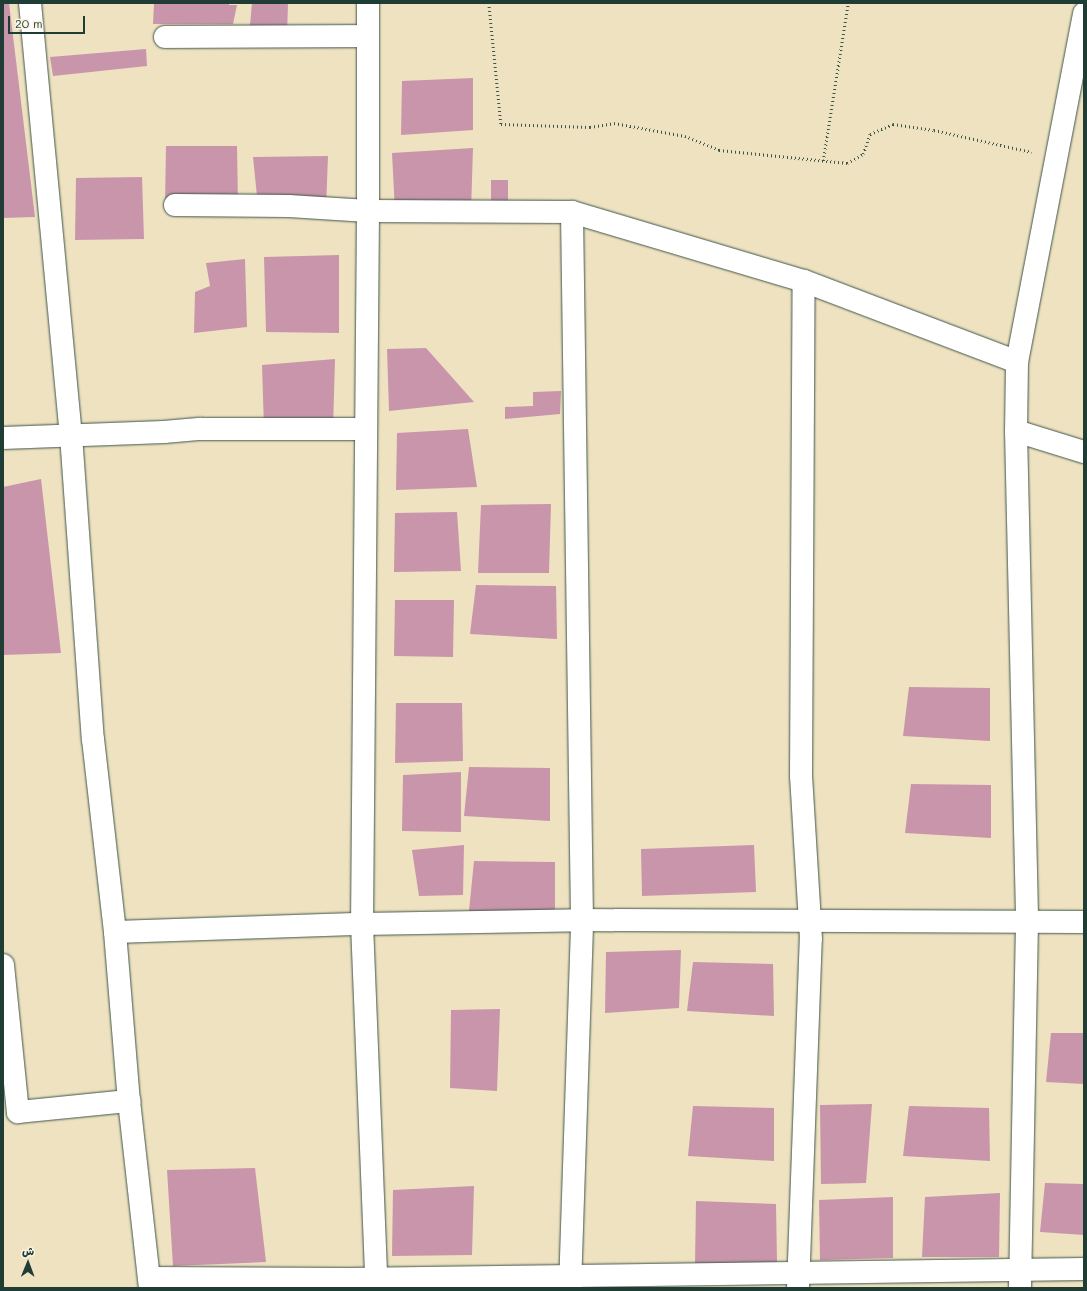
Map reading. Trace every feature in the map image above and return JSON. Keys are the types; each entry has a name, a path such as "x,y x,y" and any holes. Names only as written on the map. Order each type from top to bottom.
{"street":[{"path":"30,3 71,435 93,739 115,932 129,1101 149,1283 376,1278 570,1281 1020,1279 1084,1269"},
{"path":"368,3 368,211 362,924 376,1278"},
{"path":"1020,1279 1027,922 1016,431 1017,362 1084,13"},
{"path":"164,37 368,36"},
{"path":"175,205 289,206 368,211 572,212 804,281 1017,362"},
{"path":"570,1281 582,920 572,212"},
{"path":"798,1280 810,961 802,776 804,281"},
{"path":"3,438 164,432 201,429 366,429"},
{"path":"1016,431 1084,452"},
{"path":"115,932 362,924 582,920 1084,922"},
{"path":"3,965 18,1112 129,1101"}],"path":[{"path":"489,3 500,124 590,128 614,123 685,136 719,150 847,163 863,154 870,134 893,124 934,130 1032,152"},
{"path":"822,161 848,3"}],"building":[{"path":"3,3 9,3 35,217 3,218"},
{"path":"154,3 229,3 229,5 237,5 233,24 153,24"},
{"path":"252,3 288,3 287,36 249,36"},
{"path":"146,49 147,66 53,76 50,57"},
{"path":"473,78 473,130 401,135 402,81"},
{"path":"166,146 237,146 238,206 165,205"},
{"path":"473,148 471,211 395,211 392,153"},
{"path":"328,156 326,208 258,206 253,157"},
{"path":"142,177 144,239 75,240 76,178"},
{"path":"491,180 508,180 508,212 491,212"},
{"path":"339,255 339,333 266,332 264,257"},
{"path":"245,259 247,327 194,333 195,292 210,286 206,263"},
{"path":"426,348 474,402 389,411 387,349"},
{"path":"335,359 333,429 264,429 262,365"},
{"path":"561,391 560,414 505,419 505,407 533,406 533,392"},
{"path":"468,429 477,487 396,490 397,433"},
{"path":"41,479 61,653 3,655 3,487"},
{"path":"551,504 549,573 478,573 481,505"},
{"path":"457,512 461,571 394,572 395,513"},
{"path":"476,585 556,586 557,639 470,634"},
{"path":"395,600 454,600 453,657 394,656"},
{"path":"909,687 990,688 990,741 903,736"},
{"path":"396,703 462,703 463,761 395,763"},
{"path":"469,767 550,768 550,821 464,816"},
{"path":"461,772 461,832 402,831 403,775"},
{"path":"911,784 991,785 991,838 905,833"},
{"path":"464,845 463,895 419,896 412,850"},
{"path":"754,845 756,892 642,896 641,849"},
{"path":"474,861 555,862 555,915 469,911"},
{"path":"681,950 679,1008 605,1013 606,952"},
{"path":"693,962 773,964 774,1016 687,1011"},
{"path":"500,1009 497,1091 450,1088 451,1010"},
{"path":"1051,1033 1084,1033 1084,1084 1046,1082"},
{"path":"872,1104 866,1183 821,1184 820,1105"},
{"path":"693,1106 774,1108 774,1161 688,1156"},
{"path":"909,1106 989,1108 990,1161 903,1156"},
{"path":"255,1168 266,1262 173,1266 167,1170"},
{"path":"1045,1183 1084,1184 1084,1235 1040,1232"},
{"path":"474,1186 472,1255 392,1256 393,1190"},
{"path":"1000,1193 999,1257 922,1257 925,1197"},
{"path":"893,1197 893,1258 820,1260 819,1200"},
{"path":"696,1201 776,1204 777,1262 695,1264"}]}
